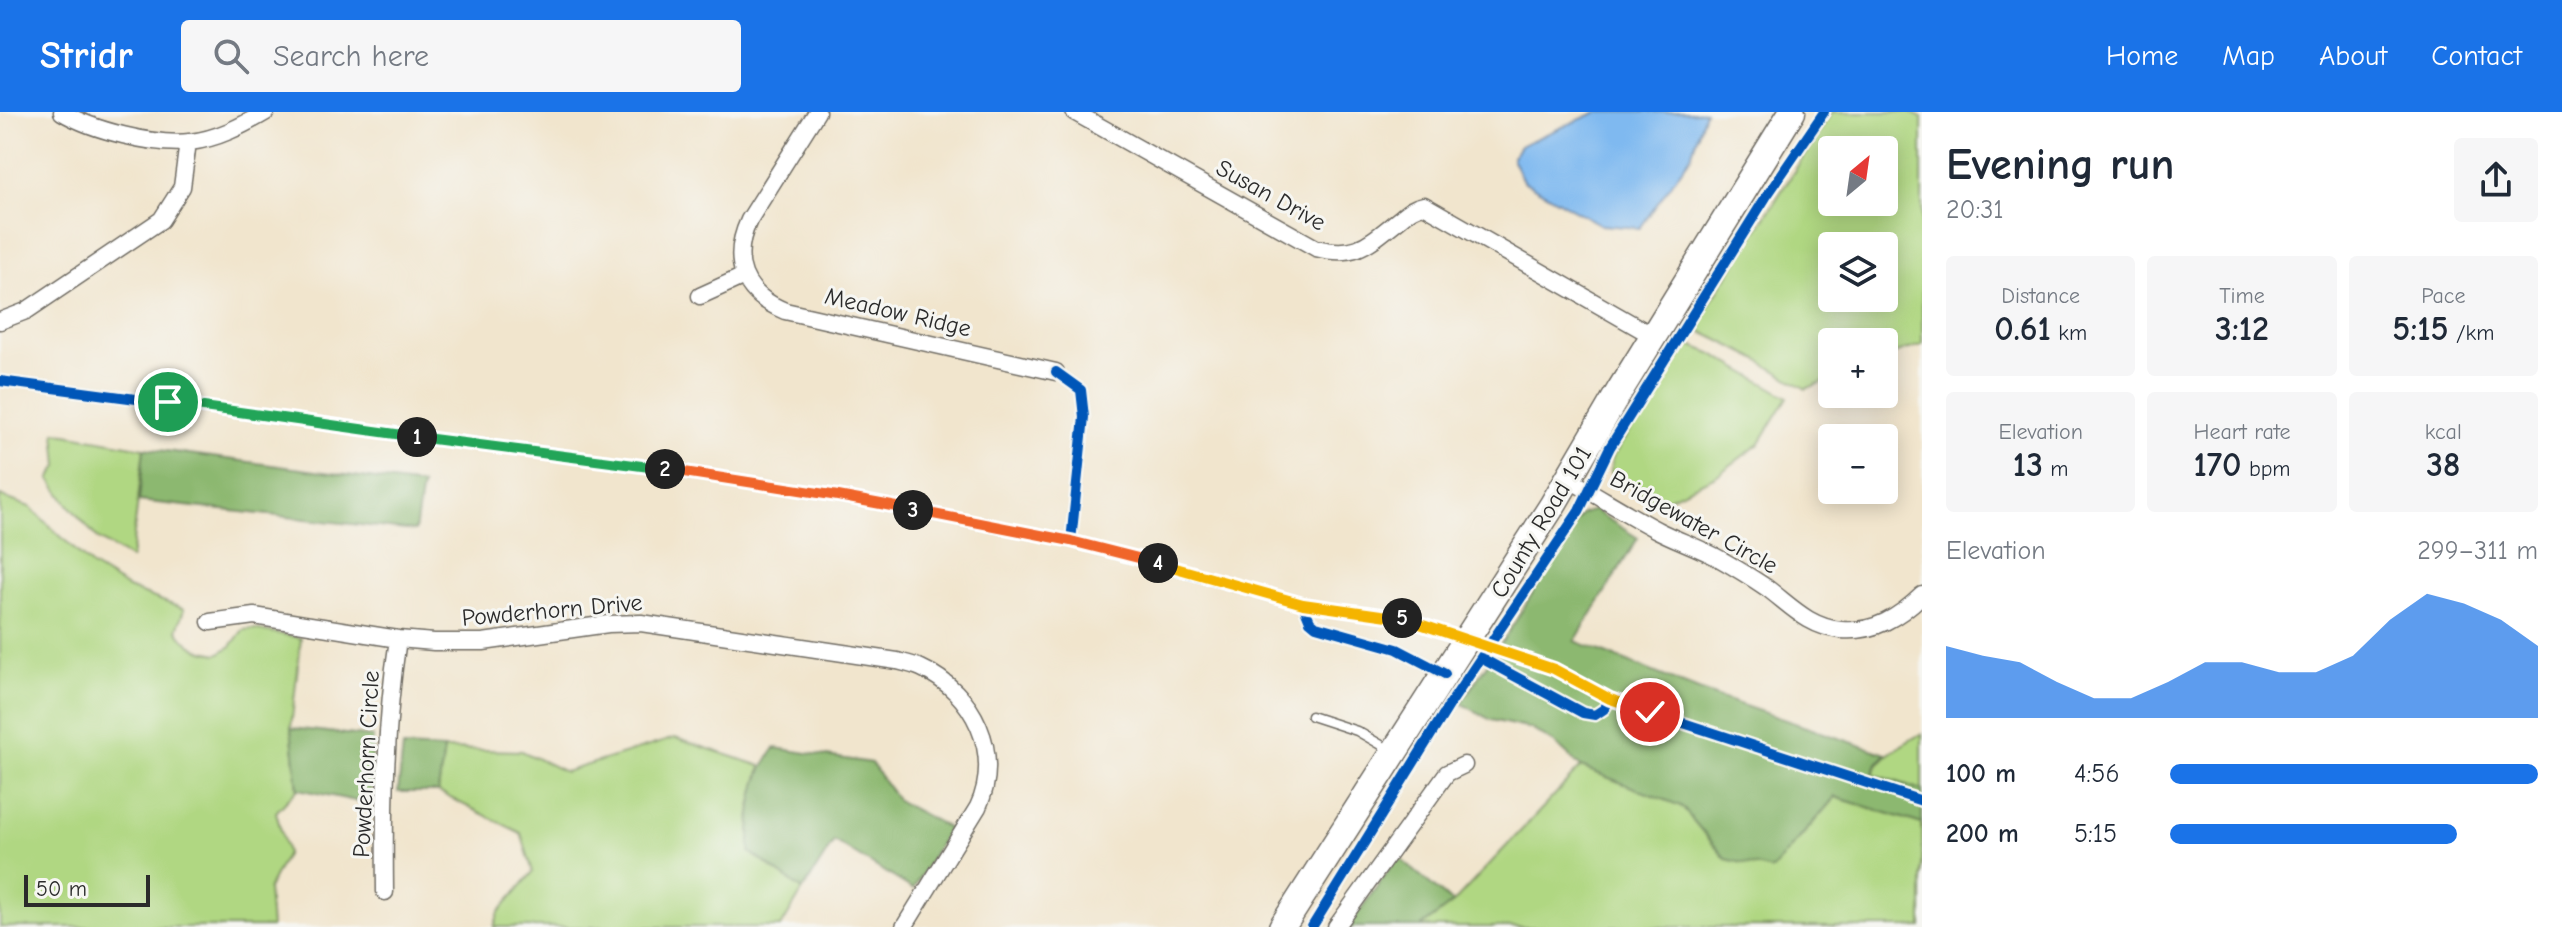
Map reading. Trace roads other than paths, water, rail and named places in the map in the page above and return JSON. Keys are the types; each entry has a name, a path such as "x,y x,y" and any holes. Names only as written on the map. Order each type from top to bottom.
{"main road":[{"name":"County Road 101","path":"1282,927 1568,479 1792,112"}],"street":[{"path":"62,112 112,133 188,142 218,136 266,112"},
{"path":"700,296 744,276 739,257 741,237 817,112"},
{"name":"Susan Drive","path":"1074,112 1316,248 1335,253 1356,250 1415,206 1424,205 1653,336"},
{"path":"0,321 26,311 161,220 182,187 188,142"},
{"name":"Meadow Ridge","path":"744,276 753,291 768,305 785,311 1056,372"},
{"name":"Bridgewater Circle","path":"1568,479 1661,532 1720,559 1769,589 1799,615 1818,625 1839,630 1862,630 1902,614 1922,595"},
{"name":"Powderhorn Drive","path":"210,622 254,616 398,639 483,642 608,624 641,623 897,661 921,668 943,681 976,717 986,742 988,768 984,794 978,807 904,927"},
{"name":"Powderhorn Circle","path":"385,892 388,725 398,639"},
{"path":"1336,927 1447,773 1464,765"}],"lane":[{"path":"1311,716 1357,731 1395,752"}],"water":[{"path":"1597,112 1705,112 1691,156 1640,228 1601,225 1523,181 1512,158 1520,146"}]}
